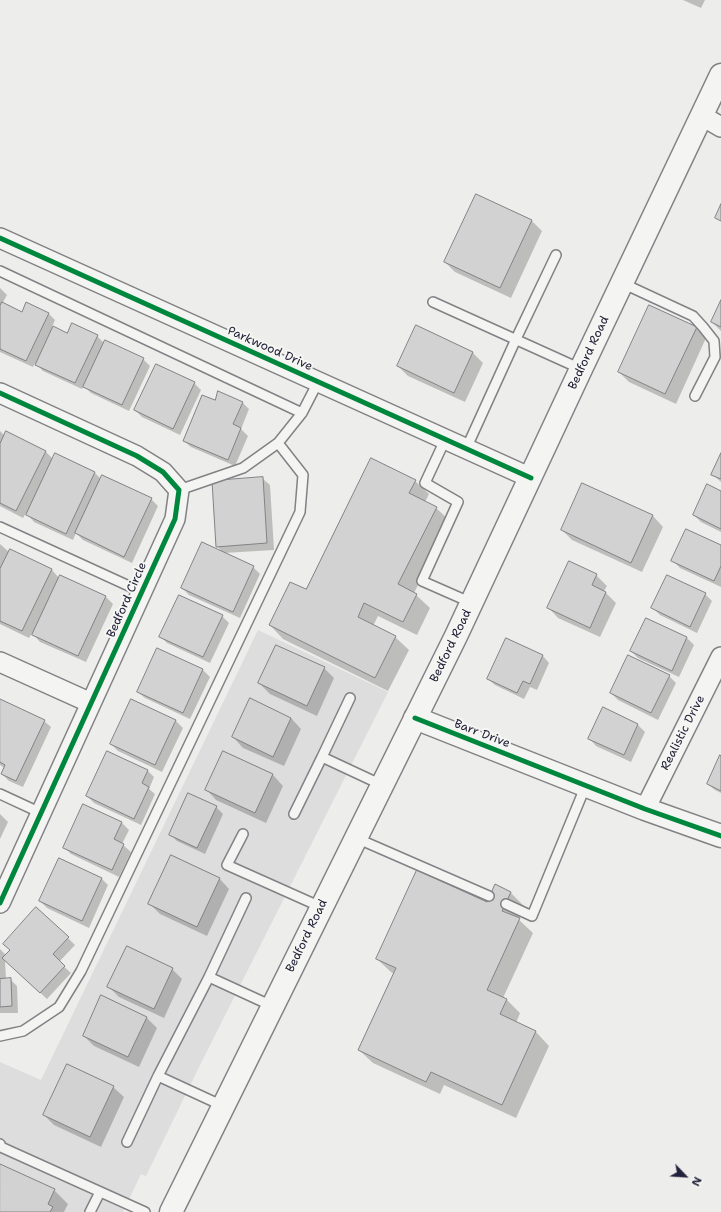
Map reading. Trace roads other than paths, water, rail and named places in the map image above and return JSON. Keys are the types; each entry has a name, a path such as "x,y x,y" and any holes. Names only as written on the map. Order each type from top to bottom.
{"main road":[{"name":"Bedford Road","path":"171,1212 472,603 581,369 721,75"},
{"name":"Barr Drive","path":"415,718 645,808 721,836"}],"street":[{"path":"702,116 721,126"},
{"name":"Parkwood Drive","path":"0,238 531,478"},
{"path":"0,393 137,456 163,472 179,490"},
{"name":"Bedford Circle","path":"0,903 175,519 179,490"},
{"name":"Realistic Drive","path":"645,808 721,657"},
{"path":"0,662 91,703"}],"lane":[{"path":"466,449 556,255"},
{"path":"0,271 302,412"},
{"path":"622,283 693,316 714,342 714,357 695,396"},
{"path":"433,302 581,369"},
{"path":"179,490 243,468 278,443 302,412 318,382"},
{"path":"445,440 424,483 458,502 422,581 472,603"},
{"path":"0,1036 23,1030 59,1008 81,971 300,512 303,475 278,443"},
{"path":"0,527 142,592"},
{"path":"294,814 350,698"},
{"path":"322,757 382,785"},
{"path":"506,904 532,916 586,785"},
{"path":"0,794 41,813"},
{"path":"243,834 227,865 321,907"},
{"path":"356,838 489,896"},
{"path":"127,1142 246,898"},
{"path":"208,977 272,1006"},
{"path":"158,1076 223,1106"},
{"path":"0,1146 145,1212"},
{"path":"90,1212 100,1192"}]}
